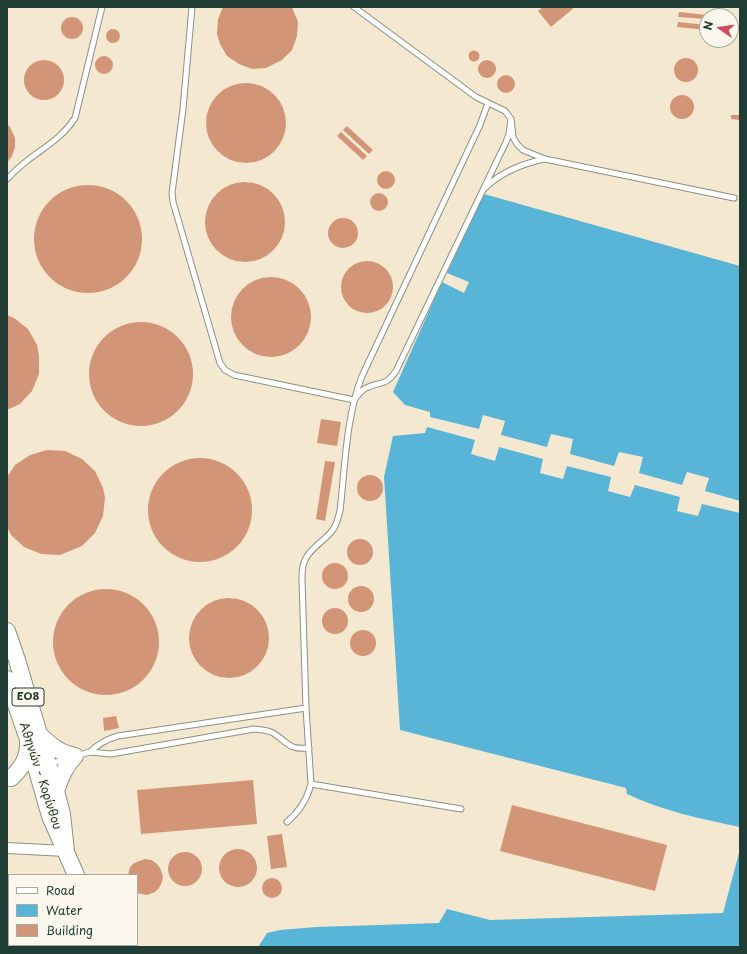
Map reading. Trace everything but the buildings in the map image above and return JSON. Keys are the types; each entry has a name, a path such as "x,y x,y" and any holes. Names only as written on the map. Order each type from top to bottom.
{"main road":[{"name":"Αθηνών - Κορίνθου","path":"7,631 17,660 34,736 26,772 50,793 50,816 76,874"},
{"name":"Αθηνών - Κορίνθου","path":"7,679 34,736"},
{"path":"34,736 66,754 83,754 69,762 50,793 31,781 21,778 26,772 19,770 25,761 34,736"}],"street":[{"path":"7,848 66,851"}],"lane":[{"path":"7,179 27,160 57,139 67,130 75,118 102,7"},
{"path":"192,7 183,109 172,192 173,202 220,363 225,370 234,376 354,400"},
{"path":"354,7 476,97 504,111 510,119 513,137 523,150 545,159 734,198"},
{"path":"288,822 300,810 309,792 310,784 302,568 306,558 313,549 332,531 338,521 354,400 362,376 480,125 488,103"},
{"path":"354,400 359,393 366,388 384,383 396,371 509,134 510,119"},
{"path":"479,196 488,185 512,169 529,162 545,159"},
{"path":"26,772 83,754 108,738 306,708"},
{"path":"83,754 111,754 254,729 273,733 288,746 296,748 309,748"},
{"path":"310,784 461,809"}],"water":[{"path":"484,194 740,266 740,501 705,491 709,478 687,472 682,485 639,473 643,457 619,452 614,466 570,454 573,439 551,434 547,447 501,435 505,421 483,415 479,429 430,417 430,412 405,405 393,392 442,282 464,293 469,282 447,273"},
{"path":"427,427 475,440 471,454 495,461 499,447 543,459 540,473 563,479 567,466 611,477 608,491 630,497 635,485 680,497 677,511 698,516 702,504 740,513 740,827 668,810 627,794 626,788 400,730 384,477 393,436 425,433"},
{"path":"740,849 740,947 258,947 267,933 280,930 316,927 439,923 447,909 490,920 723,913"}]}
